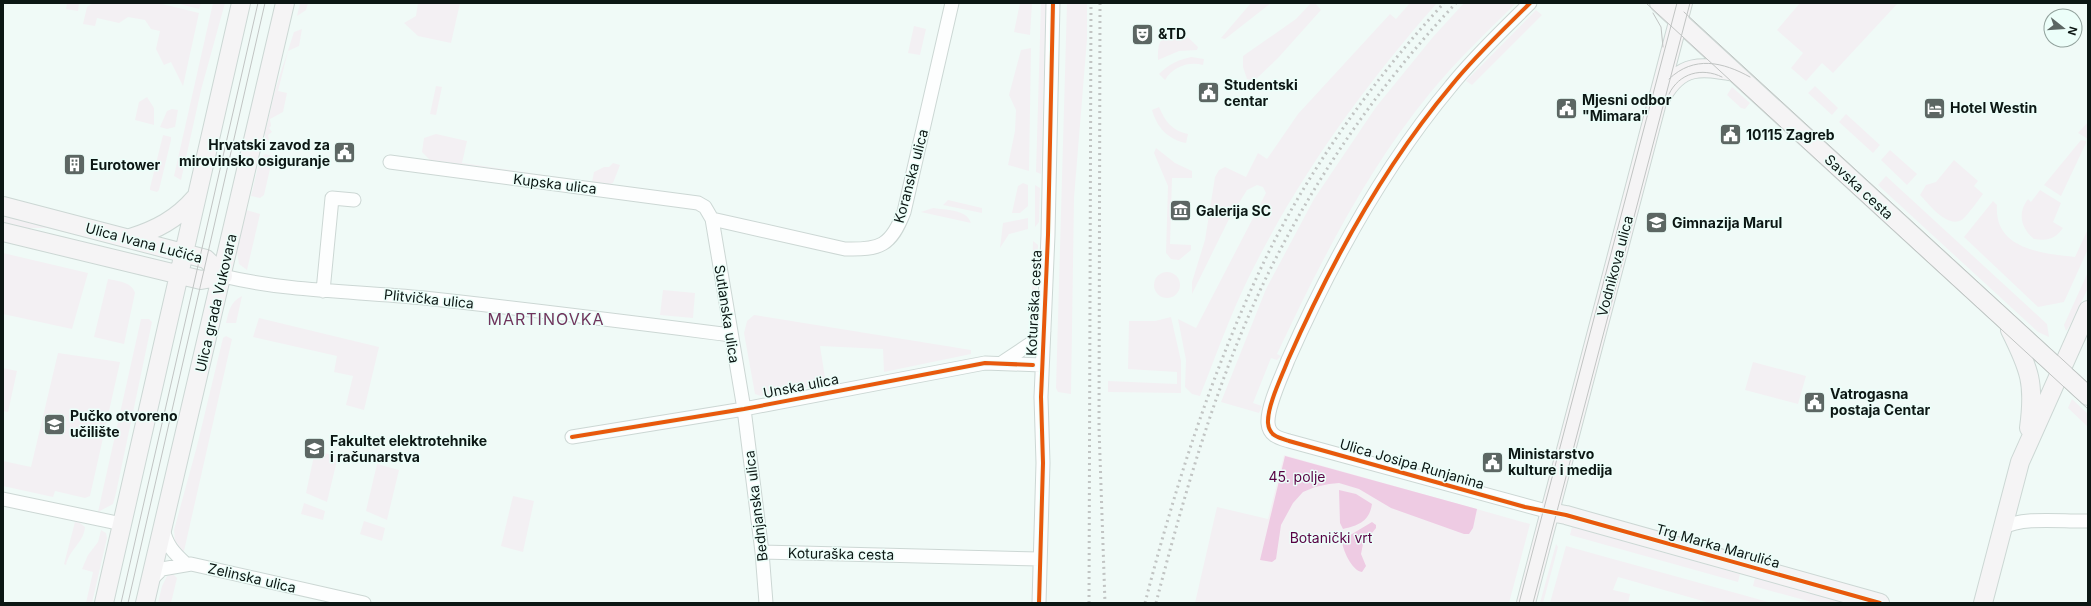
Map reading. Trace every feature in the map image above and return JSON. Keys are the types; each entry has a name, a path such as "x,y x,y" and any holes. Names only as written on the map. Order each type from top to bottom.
{"main road":[{"path":"104,603 240,3"},
{"name":"Ulica grada Vukovara","path":"145,603 223,276 285,3"},
{"name":"Savska cesta","path":"1659,3 2088,396"},
{"name":"Vodnikova ulica","path":"1550,512 1683,3"},
{"path":"1656,109 1668,86 1682,72 1698,68 1734,72"},
{"path":"130,238 169,222 188,207 195,197"},
{"name":"Ulica Ivana Lučića","path":"3,206 206,259 223,276"},
{"name":"Ulica Ivana Lučića","path":"3,232 201,280 223,276"},
{"path":"1983,603 2002,528 2026,447 2088,310"},
{"path":"2006,321 2025,361 2032,387 2026,447"},
{"path":"1526,603 1550,512"},
{"name":"Trg Marka Marulića","path":"1550,512 1566,515 1880,603"}],"street":[{"name":"Koranska ulica","path":"712,219 845,249 867,250 878,248 889,241 899,226 904,212 952,3"},
{"name":"Koturaška cesta","path":"1039,603 1043,463 1042,366 1048,235 1053,3"},
{"name":"Ulica Josipa Runjanina","path":"1530,3 1451,86 1408,144 1365,208 1304,325 1283,373 1270,410 1268,424 1270,431 1278,438 1486,496 1550,512"},
{"name":"Kupska ulica","path":"390,162 698,203 706,207 712,219"},
{"path":"323,291 332,198 354,200"},
{"name":"Sutlanska ulica","path":"712,219 730,335 744,409"},
{"name":"Plitvička ulica","path":"223,276 260,284 323,291 444,300 730,335"},
{"path":"1003,362 1030,344 1044,331"},
{"name":"Unska ulica","path":"572,437 744,409 985,362 1003,362 1042,366"},
{"name":"Bednjanska ulica","path":"744,409 762,552 766,603"},
{"path":"3,499 122,524"},
{"path":"2002,528 2012,523 2023,522 2088,521"},
{"path":"163,528 164,538 172,551 186,564"},
{"name":"Koturaška cesta","path":"762,552 1040,559"},
{"name":"Zelinska ulica","path":"151,580 162,569 186,564 364,603"}],"green space":[{"path":"67,3 79,3 78,11 66,9"},
{"path":"93,3 158,3 199,13 183,86 171,62 164,65 156,49 160,31 151,29 145,20 128,17 119,23 97,18 95,26 83,24 87,7"},
{"path":"176,3 201,3 199,9"},
{"path":"213,3 225,3 201,90 181,180 174,176"},
{"path":"300,3 308,3 306,10 297,16"},
{"path":"418,3 460,3 451,43 418,36 404,23 416,16"},
{"path":"1020,3 1032,3 1030,35 1014,32"},
{"path":"1041,3 1046,3 1041,174 1036,172"},
{"path":"1067,3 1087,3 1087,39 1074,198 1071,394 1058,392 1056,388"},
{"path":"1251,3 1271,3 1225,39 1221,38"},
{"path":"1311,3 1315,3 1321,10 1278,58 1254,81 1247,79 1243,67 1243,56 1296,19"},
{"path":"1410,3 1437,3 1357,101 1309,171 1266,244 1240,295 1200,396 1192,394 1185,387 1186,360 1178,319 1196,328 1266,193 1263,187 1257,185 1247,190 1229,219 1192,294 1192,282 1205,240 1215,177 1219,170 1225,167 1246,177 1258,153 1267,159 1298,114 1390,14 1396,19"},
{"path":"1464,3 1516,3 1440,81 1385,154 1327,252 1277,354 1281,356 1277,360 1271,358 1253,403 1262,406 1259,413 1221,402 1266,289 1314,199 1376,107 1433,37"},
{"path":"1800,3 1898,3 1833,73 1822,63 1806,81 1791,68 1803,53 1777,30"},
{"path":"1536,10 1542,15 1472,85 1466,81"},
{"path":"914,26 926,29 920,55 908,53"},
{"path":"302,29 299,46 288,51 278,91 287,93 283,112 270,119 271,126 269,128 272,132 268,135 269,140 267,141 265,138 265,132 276,87 294,32"},
{"path":"1170,32 1179,33 1186,36 1198,47 1197,50 1179,51 1158,60 1158,51 1161,41"},
{"path":"1031,48 1029,171 1008,165 1015,131 1016,110 1009,95 1021,50"},
{"path":"1191,57 1204,59 1203,65 1192,64 1181,66 1168,75 1165,80 1159,74 1174,63"},
{"path":"436,86 442,87 436,115 430,114"},
{"path":"1815,86 1838,108 1832,115 1808,93"},
{"path":"1732,87 1750,103 1745,109 1741,108 1727,95"},
{"path":"147,97 154,108 154,125 135,120 139,102"},
{"path":"1159,107 1164,117 1173,128 1182,133 1188,134 1186,143 1173,139 1160,127 1152,110"},
{"path":"172,109 178,110 175,127 167,129 160,127 167,111"},
{"path":"1846,114 1880,145 1873,153 1839,122"},
{"path":"2088,122 2088,139 2078,133"},
{"path":"436,134 467,141 462,163 592,182 594,172 604,167 609,167 613,163 620,165 613,183 607,185 431,161 422,152 424,138"},
{"path":"163,135 171,137 171,140 159,190 157,192 150,190 150,188"},
{"path":"2081,140 2086,141 2086,143 2061,196 2044,185"},
{"path":"1156,148 1175,163 1192,171 1192,178 1172,178 1170,244 1191,245 1191,250 1179,260 1171,259 1166,253 1168,186 1154,153"},
{"path":"1890,150 1917,174 1907,185 1881,160"},
{"path":"265,154 273,156 264,195 260,198 251,196 260,158"},
{"path":"1954,160 1978,181 1974,186 1983,194 1963,219 1951,221 1945,219 1939,214 1920,195 1926,185 1936,182"},
{"path":"1886,176 2047,324 2049,337 2038,332 1878,185"},
{"path":"1023,183 1028,185 1028,206 1020,213 1012,213 1018,186"},
{"path":"1035,185 1040,188 1039,222 1035,227"},
{"path":"2040,190 2061,203 2053,222 2063,228 2054,237 2043,240 2034,239 2026,230 2022,220 2022,210 2028,199 2031,202"},
{"path":"948,200 982,208 982,213 943,205"},
{"path":"1993,201 1997,205 1998,220 2003,231 2011,240 2022,246 2035,250 2075,257 2088,229 2088,249 2064,302 2038,307 1964,237"},
{"path":"933,208 955,211 969,218 971,223 921,212"},
{"path":"246,210 260,214 247,270 239,264 237,252"},
{"path":"3,214 123,246 47,228 23,228 3,225"},
{"path":"1028,218 1028,229 1009,234 1000,248 1003,223"},
{"path":"1033,241 1038,245 1035,326 1031,333"},
{"path":"3,253 88,273 72,329 3,314"},
{"path":"1167,272 1176,276 1180,285 1176,294 1167,298 1158,294 1154,285 1158,276"},
{"path":"2088,272 2088,288 2071,324 2066,331 2064,325"},
{"path":"108,279 128,284 135,293 124,344 94,337"},
{"path":"663,290 695,293 693,318 660,315"},
{"path":"242,296 236,323 226,323 232,304"},
{"path":"754,315 971,350 971,354 884,372 883,349 820,346 826,384 761,396 755,394 744,333 747,321"},
{"path":"1171,317 1181,361 1181,393 1108,392 1108,381 1177,384 1177,372 1128,369 1129,321 1155,321"},
{"path":"259,318 379,347 364,410 346,405 353,376 334,372 337,356 253,337"},
{"path":"141,319 149,319 152,322 116,493 113,504 98,512"},
{"path":"226,336 232,339 184,551 182,551 175,541 174,530 197,446 223,338"},
{"path":"58,353 120,362 90,496 85,498 55,491 53,497 3,486 3,461 31,467"},
{"path":"1753,362 1806,376 1798,404 1745,390"},
{"path":"3,368 17,371 8,412 3,411"},
{"path":"2072,399 2088,414 2088,427 2068,408"},
{"path":"315,451 338,456 327,502 306,493"},
{"name":"Botanički vrt","path":"1284,455 1530,524 1509,603 1195,603 1217,507 1268,519"},
{"name":"45. polje","path":"1285,456 1477,509 1473,528 1469,534 1464,534 1391,508 1359,489 1339,483 1329,484 1315,487 1303,492 1293,503 1281,525 1276,559 1272,562 1260,560"},
{"path":"377,464 399,470 387,520 366,511"},
{"path":"1339,490 1356,494 1372,504 1371,510 1366,519 1354,526 1343,529 1340,523"},
{"path":"513,496 534,501 523,552 501,546"},
{"path":"304,503 325,511 323,520 301,514"},
{"path":"364,521 385,528 382,541 360,534"},
{"path":"75,522 80,523 85,527 84,532 70,555 66,565 64,564"},
{"path":"1372,522 1376,525 1376,528 1363,544 1361,554 1366,566 1362,572 1358,571 1351,564 1342,544 1342,540"},
{"path":"1572,527 1740,574 1738,582 1570,535"},
{"path":"101,530 106,533 107,538 92,603 86,603 93,572 82,569 88,555 98,542"},
{"path":"1556,544 1558,547 1543,603 1540,603"},
{"path":"1566,546 1772,603 1710,603 1618,577 1613,590 1630,594 1628,603 1550,603"},
{"path":"173,574 177,578 171,603 158,603 162,586 167,576"},
{"path":"1755,578 1845,603 1815,603 1753,586"}],"tram line":[{"path":"121,603 258,3"},
{"path":"128,603 265,3"},
{"path":"1646,3 2088,409"},
{"path":"1519,603 1677,3"},
{"path":"1533,603 1690,3"},
{"path":"1684,12 2088,383"},
{"path":"1653,13 1661,27 1663,47"},
{"path":"1669,79 1688,66 1709,63 1729,68 1750,77"},
{"path":"1669,94 1679,81 1692,74 1707,72 1722,77"}],"railway":[{"path":"1089,603 1091,3"},
{"path":"1100,3 1099,428 1105,603"},
{"path":"1145,603 1167,521 1207,399 1238,320 1273,244 1315,170 1339,134 1390,66 1444,3"},
{"path":"1156,603 1193,470 1222,382 1257,297 1277,256 1315,188 1358,123 1405,62 1456,3"}],"cycle path":[{"path":"1039,603 1043,463 1041,397 1048,235 1053,3"},
{"path":"1530,3 1479,54 1426,117 1403,149 1360,217 1322,288 1288,360 1275,391 1270,408 1268,416 1270,431 1275,436 1289,441 1525,507 1566,515 1880,603"},
{"path":"572,437 744,409 985,363 1033,365"}],"place":[{"name":"&TD","path":"1143,34"},
{"name":"Studentski centar","path":"1209,93"},
{"name":"Mjesni odbor \"Mimara\"","path":"1567,108"},
{"name":"Hotel Westin","path":"1935,108"},
{"name":"10115 Zagreb","path":"1731,135"},
{"name":"Hrvatski zavod za mirovinsko osiguranje","path":"345,153"},
{"name":"Eurotower","path":"75,165"},
{"name":"Galerija SC","path":"1181,211"},
{"name":"Gimnazija Marul","path":"1657,223"},
{"name":"Vatrogasna postaja Centar","path":"1815,402"},
{"name":"Pučko otvoreno učilište","path":"55,424"},
{"name":"Fakultet elektrotehnike i računarstva","path":"314,449"},
{"name":"Ministarstvo kulture i medija","path":"1492,462"}],"district":[{"name":"MARTINOVKA","path":"546,319"}]}
